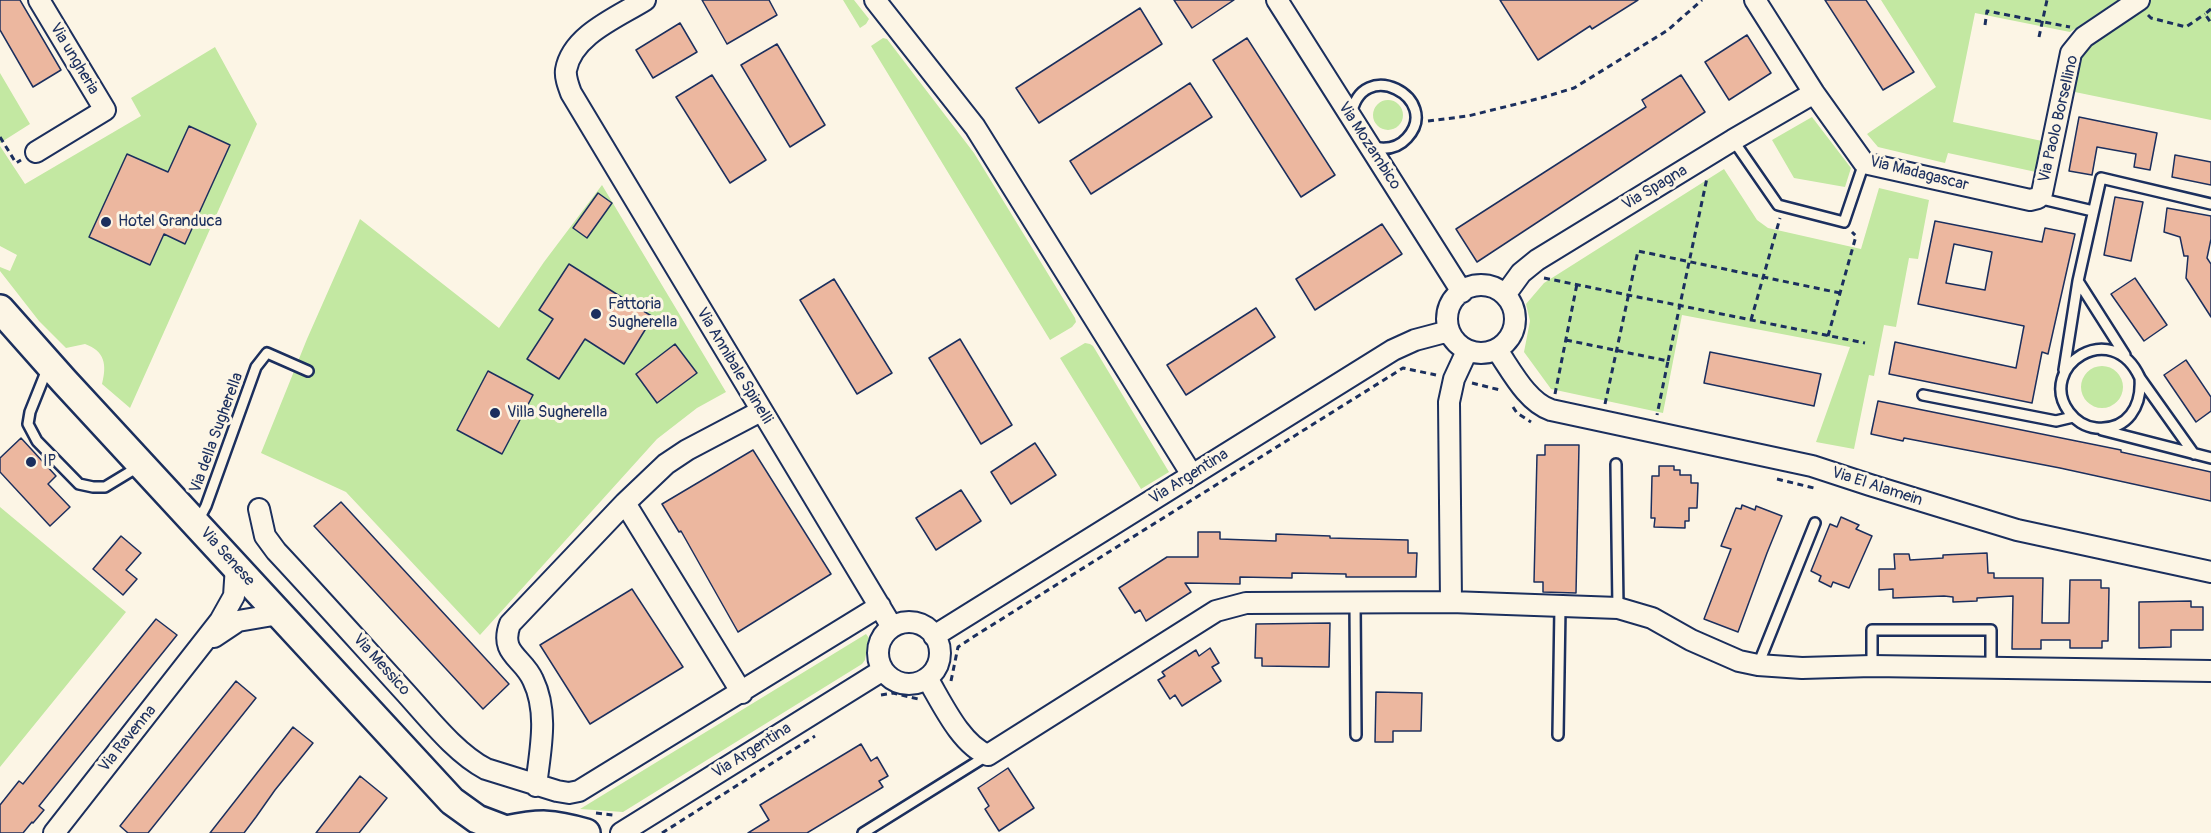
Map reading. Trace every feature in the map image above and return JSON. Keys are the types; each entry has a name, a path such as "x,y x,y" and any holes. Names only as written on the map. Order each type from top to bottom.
{"main road":[{"name":"Via Senese","path":"4,316 452,801 477,819 504,832"},
{"name":"Via Senese","path":"452,801 462,833"},
{"path":"504,832 537,824 559,826 586,833"}],"street":[{"name":"Via ungheria","path":"36,152 105,110 39,0"},
{"name":"Via Annibale Spinelli","path":"645,0 595,31 579,44 570,57 566,72 567,81 576,103 892,627"},
{"path":"874,0 975,127 1192,475"},
{"name":"Via Mozambico","path":"1276,0 1462,292"},
{"name":"Via Madagascar","path":"1755,0 1814,93 1864,163 2030,200 2038,198"},
{"name":"Via Paolo Borsellino","path":"2038,198 2042,193 2071,53 2084,37 2141,5"},
{"name":"Via Spagna","path":"1505,295 1521,273 1537,260 1814,93"},
{"path":"1479,285 1488,286 1505,295 1515,314 1515,324 1512,334 1505,343 1497,350 1477,353 1467,351 1460,346 1449,331 1447,320 1454,300 1462,292 1479,285"},
{"name":"Via Argentina","path":"934,636 1393,350 1421,337 1449,331"},
{"path":"1497,350 1542,413"},
{"path":"1451,602 1449,402 1454,379 1467,351"},
{"path":"536,786 543,728 541,706 533,679 506,644 510,624 625,502 666,464 687,450 761,411"},
{"name":"Via El Alamein","path":"1542,413 1601,421 1812,466 2017,530 2211,572"},
{"path":"625,502 742,693"},
{"name":"Via Messico","path":"259,509 265,536 276,551 455,745 475,763 486,769 536,786 569,793 579,791 742,693 880,606"},
{"name":"Via Ravenna","path":"54,833 203,646 233,601 236,566"},
{"path":"927,678 970,745 977,751 988,755 1216,611 1246,603 1451,602 1618,608 1652,618 1691,640 1738,661 1758,665 1802,668 1872,666 2211,671"},
{"name":"Via Ravenna","path":"203,646 225,628 238,621 279,614"},
{"path":"901,624 920,624 934,636 938,643 939,659 937,666 927,678 911,684 903,684 895,681 882,670 878,651 885,634 892,627 901,624"},
{"name":"Via Argentina","path":"621,833 882,670"}],"lane":[{"path":"1351,118 1353,107 1366,90 1387,85 1397,88 1406,95 1412,104 1415,120 1410,135 1402,143 1392,148 1371,147"},
{"path":"1733,140 1778,205 1844,222 1864,163"},
{"path":"2211,204 2101,178 2078,280 2061,387 2062,398 2073,417 2083,424 2211,458"},
{"name":"Via Madagascar","path":"2038,198 2093,211"},
{"path":"2078,280 2126,357 2135,366 2140,378 2194,454"},
{"path":"2061,387 2070,364 2085,353 2103,348 2126,357"},
{"name":"Via della Sugherella","path":"197,524 206,506 256,367 267,353 308,371"},
{"path":"49,364 30,412 28,424 36,441 79,484 105,487 142,465"},
{"path":"2094,428 2108,428 2120,424 2131,416 2138,404 2141,391 2140,378"},
{"path":"1923,395 2056,421 2073,417"},
{"path":"1616,464 1618,608"},
{"path":"1758,665 1815,522"},
{"path":"1355,603 1356,735"},
{"path":"1558,735 1560,607"},
{"path":"1872,666 1872,630 1991,630 1991,669"},
{"path":"863,833 988,755"}],"path":[{"path":"1415,120 1430,121 1468,116 1541,99 1574,88 1668,30 1702,0"},
{"path":"2039,37 2048,0"},
{"path":"2141,5 2151,18 2186,27 2211,9"},
{"path":"1985,25 1987,11 2043,22"},
{"path":"2205,14 2211,23"},
{"path":"0,137 16,163 36,152"},
{"path":"1653,432 1707,175"},
{"path":"1751,320 1783,206"},
{"path":"1828,336 1856,236 1844,222"},
{"path":"1601,421 1638,251 1840,293"},
{"path":"1540,282 1545,277 1865,344"},
{"path":"1509,402 1517,413 1542,413 1566,340 1578,284"},
{"path":"1566,340 1668,361"},
{"path":"877,697 885,693 892,693 920,699 927,705 939,698 952,688 951,675 958,647 962,644 1403,368 1500,389 1504,396"},
{"path":"1772,478 1818,489"},
{"path":"662,833 820,733"}],"green space":[{"path":"843,0 854,0 869,19 866,24 860,28"},
{"path":"1881,0 2118,0 2070,32 1975,13 1953,122 2042,141 2036,172 1948,153 1945,163 1878,147 1867,134 1936,87"},
{"path":"2151,0 2211,0 2211,120 2070,91 2079,47"},
{"path":"883,38 887,39 974,153 1075,318 1076,322 1072,327 1050,340 871,46"},
{"name":"Hotel Granduca","path":"215,47 257,124 130,408 102,384 104,365 97,351 85,344 66,348 39,321 0,271 0,267 10,271 17,255 0,246 0,146 25,184 141,116 131,98"},
{"path":"0,73 30,124 0,143"},
{"path":"1388,100 1394,101 1402,109 1402,121 1394,129 1388,130 1382,129 1374,121 1373,115 1374,109 1382,101"},
{"path":"1812,117 1851,168 1845,187 1794,178 1772,140"},
{"path":"1724,169 1757,220 1768,228 1861,249 1879,188 1929,200 1918,259 1909,258 1896,327 1884,325 1874,376 1869,375 1854,449 1816,442 1850,347 1682,315 1663,413 1551,389 1524,352 1530,321 1526,304 1544,283"},
{"path":"602,185 726,392 697,408 657,439 480,635 346,492 261,453 307,339 360,219 499,328 544,262"},
{"path":"1085,343 1093,346 1169,472 1141,489 1060,358"},
{"path":"2102,366 2117,372 2123,387 2117,402 2102,408 2087,402 2081,387 2087,372"},
{"path":"0,507 126,612 0,767"},
{"path":"866,634 869,638 865,660 862,664 623,812 580,809"}],"building":[{"path":"0,0 20,0 61,70 33,87 0,30"},
{"path":"702,0 769,0 777,15 727,44"},
{"path":"1174,0 1234,0 1192,28"},
{"path":"1500,0 1638,0 1592,29 1590,26 1538,60"},
{"path":"1825,0 1866,0 1914,72 1883,90"},
{"path":"1140,8 1162,44 1039,123 1016,88"},
{"path":"680,23 697,52 653,78 636,50"},
{"path":"1747,35 1771,73 1729,100 1705,62"},
{"path":"1247,38 1335,175 1301,197 1213,60"},
{"path":"777,44 825,125 790,147 741,65"},
{"path":"712,75 766,160 730,183 676,97"},
{"path":"1681,75 1705,112 1477,262 1456,229 1646,107 1642,100"},
{"path":"1190,83 1212,117 1091,194 1070,161"},
{"path":"2079,117 2157,133 2150,170 2134,167 2136,154 2097,147 2092,175 2069,171"},
{"path":"189,126 230,145 185,244 164,234 150,265 89,237 127,154 168,172"},
{"path":"2175,155 2211,162 2211,185 2172,177"},
{"path":"598,193 612,203 587,238 573,228"},
{"path":"2115,197 2143,202 2131,261 2104,255"},
{"path":"2167,208 2211,216 2211,239 2207,258 2211,264 2211,317 2186,278 2188,256 2184,256 2180,237 2164,232"},
{"path":"1935,221 2042,242 2045,228 2075,234 2048,354 2042,352 2032,403 1889,374 1895,342 2016,368 2024,326 1918,304","holes":["1954,244 1992,252 1985,290 1946,283"]},
{"path":"1382,224 1402,254 1315,310 1296,279"},
{"name":"Fattoria Sugherella","path":"569,264 653,317 624,364 585,339 559,379 527,359 553,319 539,310"},
{"path":"2135,278 2167,325 2144,341 2111,294"},
{"path":"834,279 892,373 857,394 800,300"},
{"path":"1256,308 1275,337 1186,395 1167,365"},
{"path":"960,339 1012,425 981,444 929,358"},
{"path":"675,344 697,373 657,403 636,374"},
{"path":"1710,352 1821,374 1814,406 1704,383"},
{"path":"2186,360 2211,397 2211,411 2196,422 2164,375"},
{"name":"Villa Sugherella","path":"488,371 533,395 502,454 457,430"},
{"path":"1878,401 2121,450 2121,452 2211,472 2211,501 2060,468 1904,438 1903,441 1871,434"},
{"path":"21,438 56,476 48,484 70,507 50,526 0,472 0,458"},
{"path":"1035,443 1056,475 1011,504 991,472"},
{"path":"1545,445 1579,445 1576,593 1543,592 1543,582 1534,582 1537,455 1545,455"},
{"path":"753,450 831,574 738,632 681,531 679,532 662,504"},
{"path":"1659,466 1674,466 1674,470 1680,470 1680,475 1691,475 1691,483 1698,483 1697,508 1689,508 1689,521 1685,521 1685,528 1654,527 1655,518 1651,518 1652,476 1659,476"},
{"path":"961,490 981,521 936,550 916,518"},
{"path":"341,502 509,684 483,709 314,526"},
{"path":"1742,505 1755,510 1756,506 1782,516 1738,632 1704,619 1731,549 1721,546 1736,508 1741,509"},
{"path":"1841,517 1859,525 1856,529 1872,536 1849,588 1833,582 1831,587 1819,581 1821,576 1811,571 1830,524 1837,527"},
{"path":"1198,532 1220,532 1220,539 1276,541 1276,534 1408,540 1408,553 1417,553 1416,577 1346,577 1346,574 1292,573 1292,578 1240,577 1240,584 1185,583 1191,592 1146,621 1140,610 1135,613 1119,588 1167,557 1198,557"},
{"path":"121,536 141,553 126,570 137,579 123,595 93,569"},
{"path":"1987,553 1988,573 1994,573 1994,578 2043,578 2042,623 2069,623 2070,580 2101,580 2101,588 2109,588 2108,641 2102,641 2102,648 2070,648 2070,640 2041,640 2041,649 2012,649 2013,596 1953,602 1953,597 1944,596 1893,598 1893,589 1879,590 1879,569 1895,569 1894,554 1909,554 1910,560 1943,558 1943,555"},
{"path":"632,589 683,667 590,724 540,645"},
{"path":"2191,601 2191,607 2203,607 2203,630 2171,630 2171,647 2139,648 2139,602"},
{"path":"156,619 177,635 39,806 44,810 33,823 23,833 0,833 0,805 19,781 23,784"},
{"path":"1330,623 1329,667 1262,666 1262,658 1255,658 1256,624"},
{"path":"1210,648 1219,663 1212,667 1221,681 1182,706 1175,695 1170,699 1158,680 1165,676 1162,672 1196,650 1199,656"},
{"path":"236,681 256,698 148,833 128,833 120,826"},
{"path":"1376,692 1422,693 1421,731 1393,731 1393,742 1375,742"},
{"path":"293,727 313,743 244,833 210,833"},
{"path":"861,744 871,761 877,757 888,776 879,781 883,787 807,833 748,833 769,820 760,805"},
{"path":"1008,768 1034,808 999,831 985,809 989,806 978,788"},
{"path":"360,776 387,798 359,833 316,833"}],"place":[{"name":"Hotel Granduca","path":"106,222"},
{"name":"Fattoria Sugherella","path":"596,314"},
{"name":"Villa Sugherella","path":"495,413"},
{"name":"IP","path":"31,462"}]}
